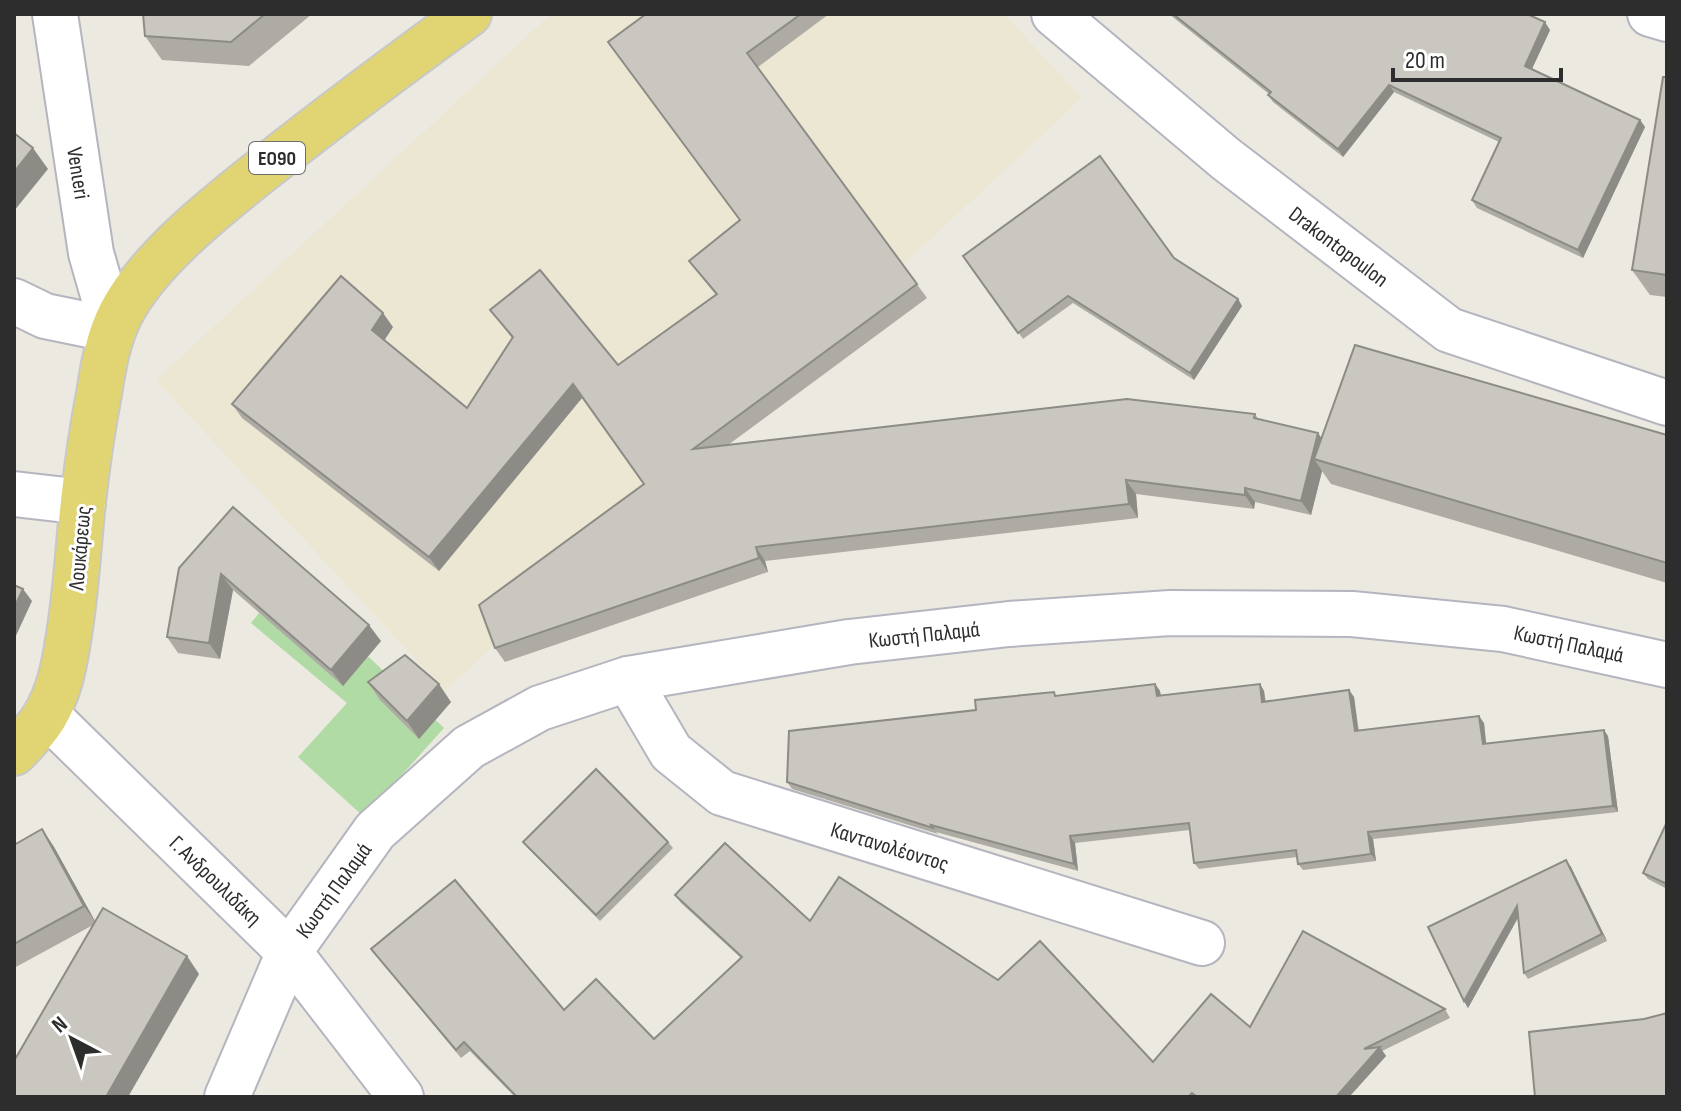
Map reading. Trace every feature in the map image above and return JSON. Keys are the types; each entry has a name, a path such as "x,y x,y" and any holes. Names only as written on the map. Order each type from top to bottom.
{"main road":[{"name":"ΕΟ90","path":"113,330 122,310 146,277 208,214 350,100 469,14"},
{"name":"Λουκάρεως","path":"14,753 33,734 46,714 63,669 76,597 83,502 100,388 113,330"}],"street":[{"name":"Venιeri","path":"55,14 91,253 113,330"},
{"name":"Drakontopoulon","path":"1054,14 1226,159 1449,330 1667,403"},
{"path":"1650,14 1667,19"},
{"path":"14,301 45,316 113,330"},
{"path":"14,494 83,502"},
{"name":"Κωστή Παλαμά","path":"227,1097 289,952 375,831 469,747 540,708 628,679 849,642 1009,624 1170,613 1352,614 1503,629 1667,665"},
{"name":"Καντανολέοντος","path":"628,679 671,752 722,793 1202,943"},
{"name":"Γ. Ανδρουλιδάκη","path":"46,714 289,952 401,1097"}],"shaded area":[{"path":"551,14 1004,14 1082,98 445,691 156,380"}],"green space":[{"path":"286,579 444,728 364,817 298,757 347,703 251,623"}],"building":[{"path":"143,14 265,14 231,42 145,36"},
{"path":"646,14 801,14 747,53 917,284 693,449 1127,399 1255,414 1254,418 1318,433 1301,501 1245,488 1245,495 1126,480 1129,504 756,547 759,558 495,648 479,605 644,484 573,384 429,557 232,404 341,276 383,313 372,330 467,408 513,337 490,310 540,270 618,365 717,294 689,261 740,220 608,42"},
{"path":"1173,14 1527,14 1545,22 1525,66 1640,120 1578,250 1472,200 1501,138 1389,85 1338,149 1268,95 1271,92"},
{"path":"1663,77 1667,77 1667,275 1632,270"},
{"path":"14,133 33,148 14,172"},
{"path":"1100,156 1174,258 1238,299 1190,373 1068,296 1018,333 963,256"},
{"path":"1355,345 1667,435 1667,563 1314,459"},
{"path":"233,507 369,625 331,670 221,574 209,643 167,637 179,568"},
{"path":"14,585 23,589 14,608"},
{"path":"405,655 439,684 407,721 368,682"},
{"path":"1155,684 1157,696 1260,684 1262,702 1349,690 1355,731 1479,716 1483,744 1604,730 1613,806 1368,832 1371,854 1298,864 1296,850 1194,863 1189,823 1070,836 1074,864 931,825 933,828 787,782 789,731 976,710 975,700 1054,692 1055,696"},
{"path":"596,769 668,842 596,915 523,842"},
{"path":"1667,822 1667,884 1643,873"},
{"path":"42,829 84,906 14,944 14,845"},
{"path":"725,843 810,921 839,877 998,980 1040,941 1153,1062 1211,994 1250,1027 1303,931 1445,1009 1364,1049 1380,1047 1336,1097 1197,1097 1192,1093 1188,1097 517,1097 464,1042 456,1050 371,949 455,880 564,1010 596,979 654,1039 742,957 675,895"},
{"path":"1566,860 1602,934 1524,973 1517,906 1464,1001 1428,927"},
{"path":"103,908 187,956 106,1097 14,1097 14,1061"},
{"path":"1667,1013 1667,1097 1535,1097 1529,1032 1644,1019"}]}
